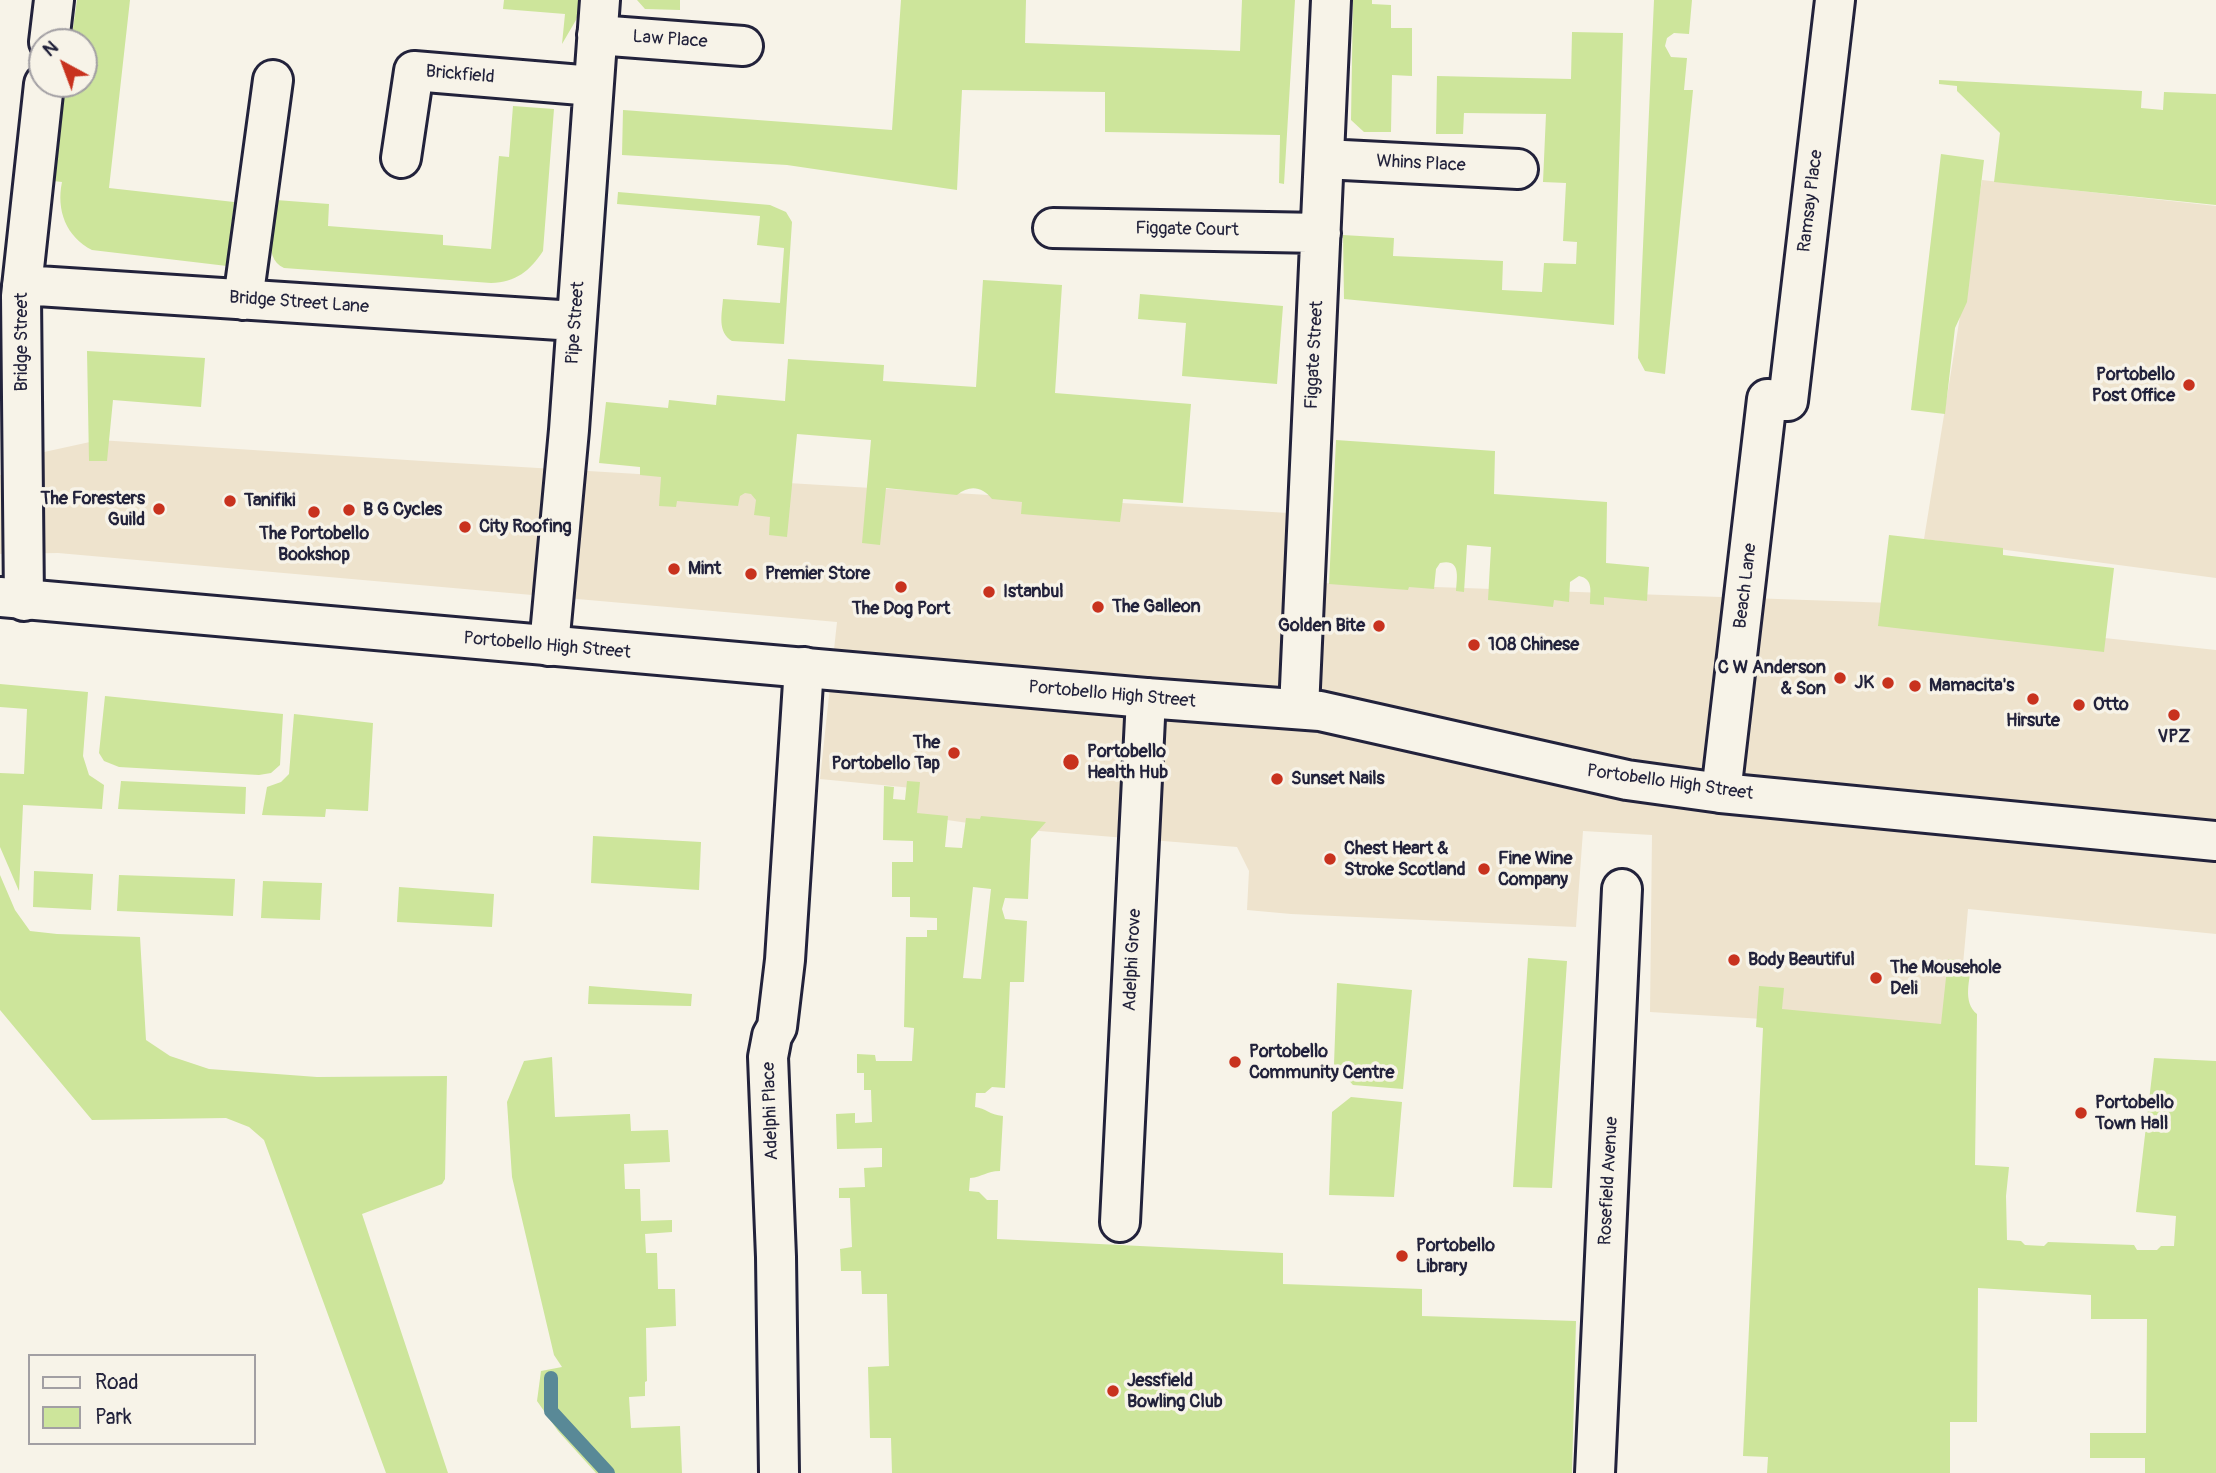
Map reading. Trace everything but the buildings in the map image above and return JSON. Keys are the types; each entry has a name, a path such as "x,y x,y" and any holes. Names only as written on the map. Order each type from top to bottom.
{"street":[{"path":"51,28 54,0"},
{"name":"Figgate Street","path":"1299,709 1331,0"},
{"name":"Ramsay Place","path":"1778,400 1835,0"},
{"name":"Law Place","path":"599,17 743,46"},
{"name":"Pipe Street","path":"550,646 569,430 599,17"},
{"name":"Brickfield","path":"401,158 414,71 593,86"},
{"path":"243,300 273,80"},
{"name":"Bridge Street","path":"12,599 22,285 42,98"},
{"name":"Whins Place","path":"1324,159 1518,169"},
{"name":"Figgate Court","path":"1053,228 1321,233"},
{"name":"Bridge Street Lane","path":"22,285 575,321"},
{"name":"Beach Lane","path":"1721,793 1778,400"},
{"name":"Portobello High Street","path":"12,599 1299,709 1357,718 1486,750 1627,780 1721,793 2216,841"},
{"name":"Adelphi Place","path":"779,1473 776,1256 768,1057 772,1036 777,1027 785,960 804,667"},
{"name":"Adelphi Grove","path":"1120,1222 1146,698"},
{"name":"Rosefield Avenue","path":"1595,1473 1622,889"}],"shaded area":[{"path":"1982,180 2216,206 2216,578 1924,539"},
{"path":"99,440 1322,515 1321,583 1892,603 1900,616 2216,650 2216,934 1968,909 1957,1031 1650,1012 1652,835 1583,831 1576,927 1247,910 1249,871 1237,847 1003,828 905,814 912,788 820,779 837,622 58,553 0,554 0,475 36,475 35,454"}],"green space":[{"path":"77,0 130,0 109,188 234,202 227,266 92,250 70,230 60,203 62,182 53,181 64,98 98,98 98,28 73,28"},
{"path":"504,0 583,0 576,20 562,44 565,14 503,9"},
{"path":"637,0 680,0 680,10 645,9"},
{"path":"901,0 1026,0 1025,43 1240,51 1242,0 1295,0 1284,184 1279,183 1280,135 1105,132 1105,92 962,90 957,190 787,165 622,155 623,110 892,130"},
{"path":"1353,0 1372,0 1372,4 1391,5 1391,28 1412,28 1412,76 1392,75 1391,132 1364,132 1351,120"},
{"path":"1654,0 1692,0 1689,34 1674,33 1667,38 1665,46 1671,57 1687,58 1684,90 1693,90 1665,374 1645,371 1638,358"},
{"path":"1572,32 1623,33 1614,325 1344,299 1343,235 1394,238 1393,256 1503,261 1502,290 1542,292 1544,263 1576,264 1577,242 1563,241 1566,183 1543,182 1546,114 1464,113 1463,134 1436,134 1437,76 1571,79"},
{"path":"1939,80 2142,91 2141,108 2163,110 2164,92 2216,94 2216,205 1994,182 2000,133 1957,91 1957,86 1939,84"},
{"path":"513,106 554,109 543,251 533,264 515,278 491,283 284,268 277,263 271,247 276,200 329,204 328,226 443,235 443,245 491,249 499,156 509,157"},
{"path":"1941,154 1984,160 1967,302 1955,328 1945,414 1911,410"},
{"path":"618,192 770,205 786,212 792,222 784,344 732,341 722,328 723,299 780,303 784,248 757,245 760,216 617,204"},
{"path":"983,280 1062,285 1055,393 1191,404 1183,503 1123,499 1120,522 1021,514 1022,502 992,499 984,491 975,488 957,495 886,488 880,545 862,543 871,440 797,434 787,537 769,535 770,517 754,515 756,500 751,494 740,496 738,506 677,501 676,507 659,506 661,477 640,475 640,467 599,463 606,402 668,408 669,400 716,405 717,395 785,401 788,359 884,365 883,381 976,387"},
{"path":"1140,294 1283,306 1277,384 1182,376 1186,323 1138,319"},
{"path":"87,351 205,358 201,407 113,400 107,461 89,461"},
{"path":"1336,440 1495,451 1494,494 1607,502 1606,563 1649,567 1647,601 1604,597 1604,605 1590,604 1589,583 1579,576 1570,582 1569,602 1554,600 1553,607 1488,600 1491,547 1467,545 1464,592 1456,591 1455,566 1447,562 1440,563 1436,569 1434,589 1409,587 1408,590 1329,584"},
{"path":"1889,535 2003,548 2003,555 2114,568 2104,652 1878,626"},
{"path":"0,684 88,692 83,756 89,775 104,785 102,809 23,805 19,891 0,847 0,773 24,774 27,709 0,707"},
{"path":"105,696 283,714 280,765 271,773 259,775 119,767 104,761 99,753"},
{"path":"294,714 373,723 368,811 326,809 325,817 262,815 267,787 281,782 289,774"},
{"path":"121,781 246,787 245,814 118,809"},
{"path":"907,781 920,782 917,813 948,816 945,847 962,848 966,818 980,819 981,816 1046,822 1031,839 1028,899 1005,898 1002,909 1005,919 1027,921 1024,982 1010,982 1005,1088 992,1087 985,1093 976,1093 975,1107 1003,1116 1000,1171 970,1178 969,1191 979,1192 987,1200 998,1200 997,1239 1283,1253 1283,1284 1422,1289 1422,1316 1576,1321 1572,1473 892,1473 891,1438 870,1438 868,1367 889,1366 887,1294 862,1294 861,1271 841,1271 840,1249 852,1247 850,1198 839,1198 839,1188 865,1187 864,1168 882,1167 882,1148 837,1149 836,1114 855,1113 855,1123 872,1122 871,1090 864,1090 864,1073 857,1073 857,1054 875,1055 876,1061 912,1061 914,1028 904,1027 906,937 927,937 927,930 937,930 937,918 910,917 910,897 892,897 892,862 913,862 913,841 883,840 884,786 894,787 893,799 905,800","holes":["973,887 991,889 981,979 963,978"]},
{"path":"593,836 701,842 699,890 591,883"},
{"path":"34,871 93,874 91,910 33,907"},
{"path":"0,875 15,910 30,931 140,937 146,1040 170,1056 209,1069 317,1077 447,1076 445,1179 442,1184 362,1214 448,1473 386,1473 264,1140 249,1127 226,1118 92,1120 0,1010"},
{"path":"119,875 235,879 233,916 117,911"},
{"path":"263,881 322,883 320,920 261,918"},
{"path":"399,887 494,894 492,927 397,922"},
{"path":"1528,958 1567,961 1552,1188 1513,1187"},
{"path":"1948,959 1972,962 1968,997 1977,1014 1975,1165 2009,1167 2006,1196 2007,1240 2044,1246 2048,1242 2134,1245 2137,1250 2157,1250 2161,1246 2174,1246 2176,1216 2136,1212 2154,1058 2216,1061 2216,1473 2145,1473 2145,1458 2090,1458 2090,1433 2146,1433 2147,1319 2091,1319 2091,1295 1978,1288 1977,1422 1950,1422 1950,1473 1767,1473 1768,1457 1743,1456 1763,1028 1756,1027 1759,986 1784,988 1782,1009 1941,1024"},
{"path":"1337,983 1412,990 1403,1089 1353,1085 1334,1064"},
{"path":"589,986 692,994 691,1006 588,1004"},
{"path":"552,1057 555,1117 630,1114 631,1131 668,1130 670,1162 624,1164 625,1189 640,1189 641,1221 672,1220 672,1232 645,1234 646,1253 657,1253 658,1289 675,1289 676,1326 646,1328 645,1396 629,1397 631,1428 680,1426 682,1473 596,1473 558,1431 537,1401 541,1371 562,1367 554,1355 512,1177 507,1102 524,1061"},
{"path":"1351,1097 1402,1102 1394,1197 1329,1195 1332,1112"}],"waterway":[{"path":"551,1378 551,1411 608,1473"}],"place":[{"name":"Portobello Post Office","path":"2189,385"},
{"name":"Tanifiki","path":"230,501"},
{"name":"The Foresters Guild","path":"159,509"},
{"name":"B G Cycles","path":"349,510"},
{"name":"The Portobello Bookshop","path":"314,512"},
{"name":"City Roofing","path":"465,527"},
{"name":"Mint","path":"674,569"},
{"name":"Premier Store","path":"751,574"},
{"name":"The Dog Port","path":"901,587"},
{"name":"Istanbul","path":"989,592"},
{"name":"The Galleon","path":"1098,607"},
{"name":"Golden Bite","path":"1379,626"},
{"name":"108 Chinese","path":"1474,645"},
{"name":"C W Anderson & Son","path":"1840,678"},
{"name":"JK","path":"1888,683"},
{"name":"Mamacita's","path":"1915,686"},
{"name":"Hirsute","path":"2033,699"},
{"name":"Otto","path":"2079,705"},
{"name":"VPZ","path":"2174,715"},
{"name":"The Portobello Tap","path":"954,753"},
{"name":"Portobello Health Hub","path":"1071,762"},
{"name":"Sunset Nails","path":"1277,779"},
{"name":"Chest Heart & Stroke Scotland","path":"1330,859"},
{"name":"Fine Wine Company","path":"1484,869"},
{"name":"Body Beautiful","path":"1734,960"},
{"name":"The Mousehole Deli","path":"1876,978"},
{"name":"Portobello Community Centre","path":"1235,1062"},
{"name":"Portobello Town Hall","path":"2081,1113"},
{"name":"Portobello Library","path":"1402,1256"},
{"name":"Jessfield Bowling Club","path":"1113,1391"}]}
